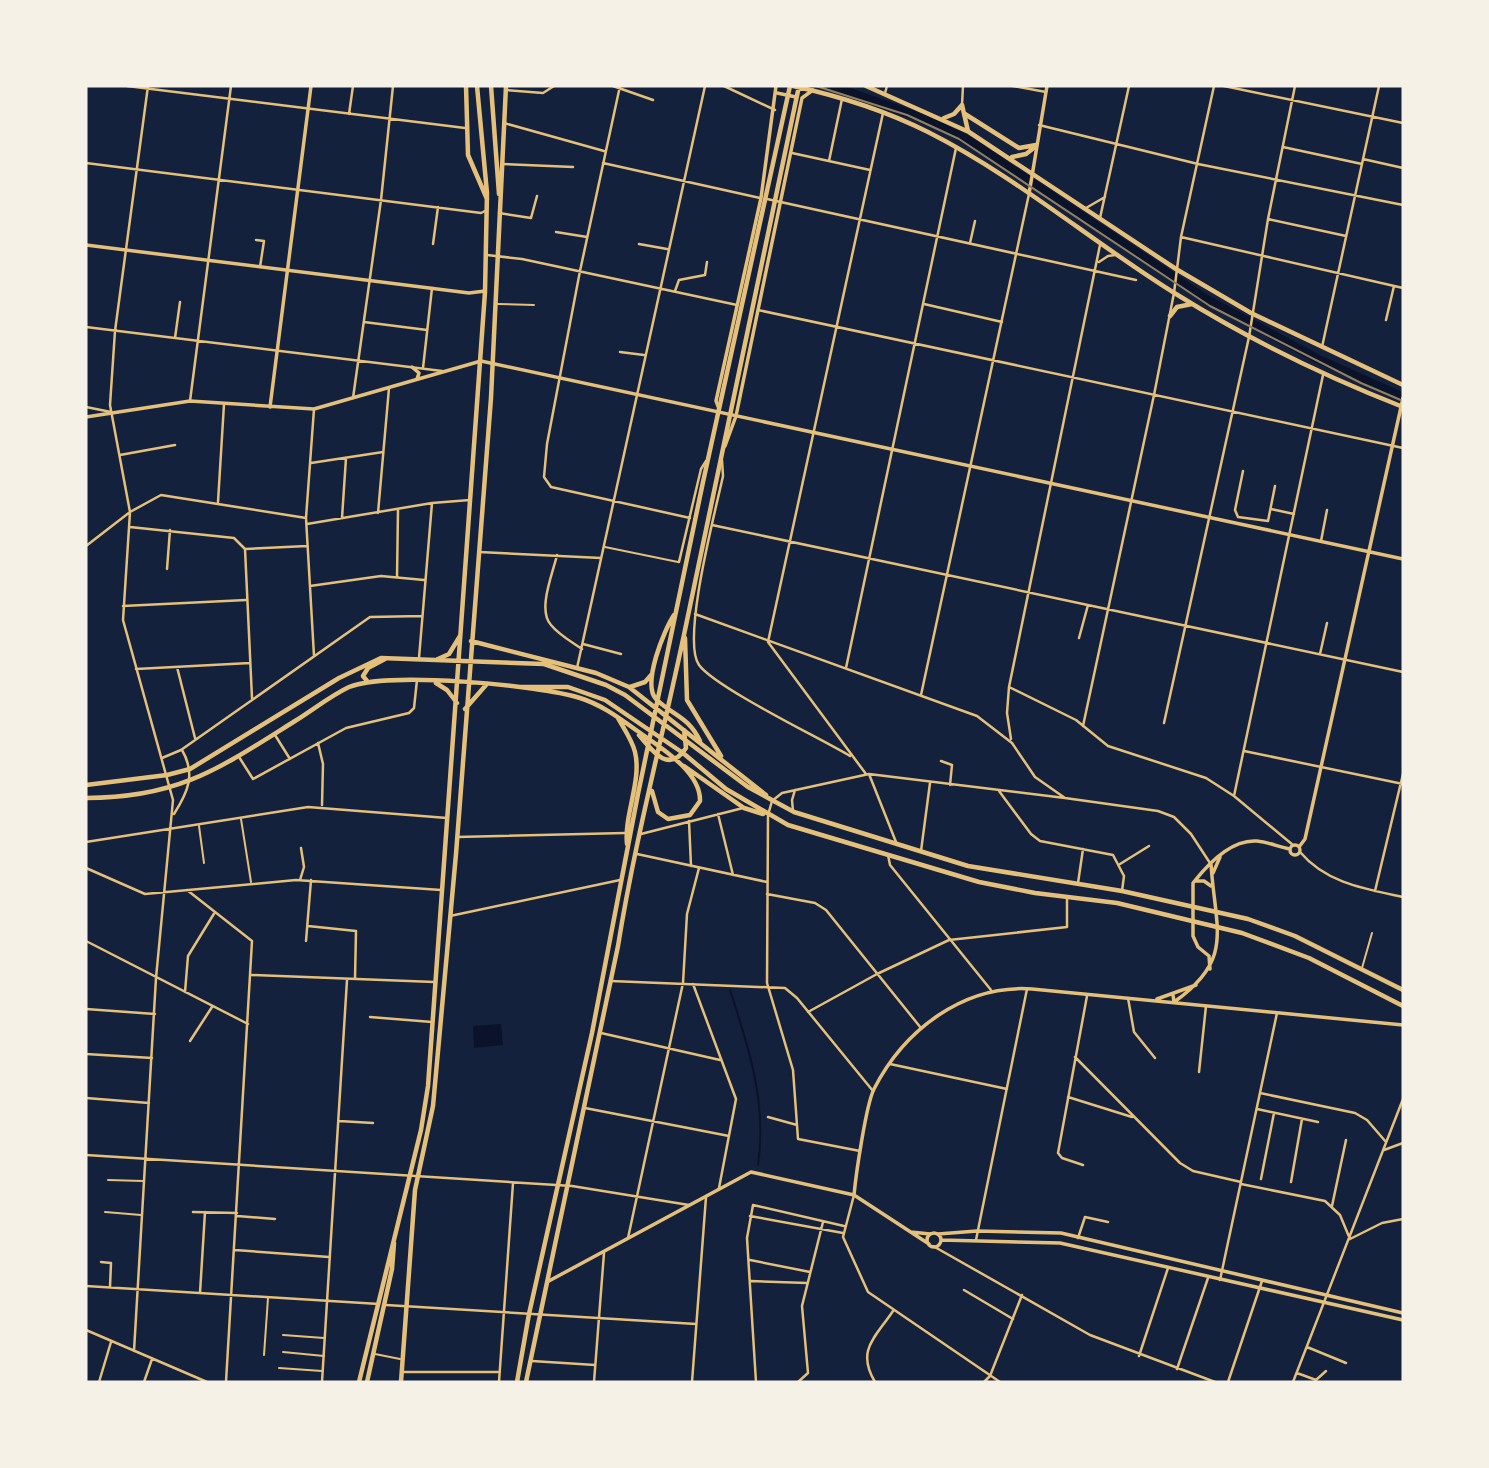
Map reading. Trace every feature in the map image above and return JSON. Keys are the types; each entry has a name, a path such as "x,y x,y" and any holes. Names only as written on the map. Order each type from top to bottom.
{"main road":[{"path":"466,86 465,128 468,155 487,196"},
{"path":"359,1382 394,1242 428,1086 487,256 487,196 477,86"},
{"path":"401,1382 418,1176 433,1106 457,837 493,366 499,185 491,86"},
{"path":"794,86 883,113 956,148 1029,190 1119,256 1192,304 1323,373 1403,404"},
{"path":"517,1382 529,1314 560,1185 708,458 764,199 794,86"},
{"path":"526,1382 538,1314 585,1108 636,854 725,446 778,186 794,86"},
{"path":"866,86 944,118 969,132 1011,157 1176,270 1251,315 1403,385"},
{"path":"499,195 502,189 506,88"},
{"path":"944,118 954,114 962,104"},
{"path":"962,104 969,132"},
{"path":"965,114 1019,148 1036,146"},
{"path":"1011,157 1026,154 1036,146"},
{"path":"1170,316 1177,307 1192,304"},
{"path":"676,611 667,626 652,674 651,687 655,697 689,721 701,741 701,752 695,764"},
{"path":"435,659 449,654 462,632"},
{"path":"685,632 687,700 723,759"},
{"path":"471,641 505,652 575,667 629,687 701,741 772,801"},
{"path":"505,652 528,663"},
{"path":"367,681 362,676 365,670 389,658"},
{"path":"86,785 167,775 190,769 366,662 389,658 419,658 575,667"},
{"path":"544,664 616,690 772,801 793,811 1001,874 1122,891 1215,911 1272,927 1403,990"},
{"path":"629,687 646,682 652,674"},
{"path":"86,798 172,787 190,782 239,757 344,690 367,681 417,680 520,687 581,698 617,717 744,808 808,831 1008,888 1117,903 1269,941 1299,953 1403,1006"},
{"path":"432,681 447,690 457,703"},
{"path":"465,710 486,685"},
{"path":"520,687 550,685 586,691 630,715 726,789 768,815"},
{"path":"617,717 633,746 636,760 626,833 627,852"},
{"path":"678,762 687,742 682,727"},
{"path":"634,729 659,758 678,762 699,790 699,805 690,815 668,819 658,813 651,790"},
{"path":"367,1382 392,1269 394,1242"}],"street":[{"path":"127,86 465,128"},
{"path":"191,94 193,86"},
{"path":"190,401 230,86"},
{"path":"270,407 312,86"},
{"path":"349,114 353,86"},
{"path":"353,398 381,200 393,86"},
{"path":"506,88 543,93 554,86"},
{"path":"613,86 653,100"},
{"path":"575,667 582,650 612,500 705,86"},
{"path":"724,86 775,110"},
{"path":"720,412 716,401 764,199 776,86"},
{"path":"885,93 887,86"},
{"path":"962,104 963,86"},
{"path":"1013,86 1045,92"},
{"path":"921,695 1017,254 1047,86"},
{"path":"1100,218 1129,86"},
{"path":"1083,726 1154,395 1170,316 1181,237 1214,86"},
{"path":"1224,86 1403,123"},
{"path":"1164,723 1249,336 1261,256 1295,86"},
{"path":"1322,348 1379,86"},
{"path":"134,1350 156,978 173,817 172,787 123,620 130,512 111,412 115,331 148,87"},
{"path":"620,87 580,271 543,467 545,481 557,488 690,518"},
{"path":"725,446 736,416 802,98 813,90"},
{"path":"777,93 802,98"},
{"path":"829,161 842,99"},
{"path":"883,113 768,642 868,774 897,844"},
{"path":"504,123 604,151"},
{"path":"1039,125 1198,164 1403,205"},
{"path":"1283,147 1403,168"},
{"path":"846,668 956,148"},
{"path":"792,153 870,170"},
{"path":"602,162 683,183 1136,280"},
{"path":"86,163 481,213 487,218"},
{"path":"502,163 573,167"},
{"path":"499,213 530,218 537,196"},
{"path":"1086,208 1105,197"},
{"path":"433,244 438,208"},
{"path":"481,213 487,210"},
{"path":"1268,219 1346,236"},
{"path":"970,243 975,221"},
{"path":"556,232 587,237"},
{"path":"1181,237 1403,288"},
{"path":"256,240 264,241 260,267"},
{"path":"1012,743 1007,713 1009,687 1100,242"},
{"path":"639,244 667,249"},
{"path":"86,245 469,293 485,291"},
{"path":"487,256 580,271 737,305"},
{"path":"1097,264 1108,256 1119,256"},
{"path":"675,291 679,280 705,275 707,262"},
{"path":"1386,320 1394,286"},
{"path":"423,368 432,288"},
{"path":"175,338 180,302"},
{"path":"496,304 534,305"},
{"path":"924,304 1002,322"},
{"path":"758,310 1403,448"},
{"path":"364,322 426,330"},
{"path":"86,327 442,371"},
{"path":"620,352 644,355"},
{"path":"86,416 190,401 314,409 481,361 493,366 730,414 1403,559"},
{"path":"412,367 419,373 418,379"},
{"path":"1234,796 1323,373"},
{"path":"379,513 389,388"},
{"path":"218,502 224,404"},
{"path":"1009,687 1083,726 1108,746 1189,771 1234,796 1283,838 1294,855 1305,839 1403,404"},
{"path":"86,407 111,412"},
{"path":"314,409 306,518 314,656"},
{"path":"120,454 175,445"},
{"path":"310,463 383,452"},
{"path":"342,518 346,458"},
{"path":"604,547 679,562 701,469 708,458"},
{"path":"722,459 723,471 695,614 694,649 700,666 730,687 853,757"},
{"path":"1243,471 1236,515 1266,522 1275,486"},
{"path":"86,546 130,512 161,495 306,518"},
{"path":"307,524 432,503 470,500"},
{"path":"419,658 432,503"},
{"path":"1271,509 1294,513"},
{"path":"397,577 398,510"},
{"path":"1321,541 1327,510"},
{"path":"712,525 1403,672"},
{"path":"130,527 234,538 246,548 307,546"},
{"path":"167,569 170,530"},
{"path":"246,548 252,698"},
{"path":"478,552 601,558"},
{"path":"557,555 545,608 546,618 552,627 582,650"},
{"path":"310,586 381,576 424,580"},
{"path":"123,606 247,600"},
{"path":"1079,638 1088,605"},
{"path":"695,614 976,716 1012,743 1035,777 1065,798"},
{"path":"162,758 181,750 194,738 373,615 422,616"},
{"path":"1320,654 1327,623"},
{"path":"583,643 621,654"},
{"path":"136,669 250,663"},
{"path":"177,667 194,738"},
{"path":"239,757 252,779 346,728 412,711 417,680"},
{"path":"274,734 290,759"},
{"path":"318,743 323,764 322,807"},
{"path":"173,817 190,782 190,769 181,750"},
{"path":"1244,751 1402,783"},
{"path":"941,761 951,765 950,785"},
{"path":"861,1152 798,1141 793,1070 768,985 768,815 772,801 778,794 868,774 1158,811 1174,817 1198,842 1211,864 1217,948 1210,969 1198,984 1174,1002"},
{"path":"1376,891 1403,774"},
{"path":"921,851 930,782"},
{"path":"793,811 795,790"},
{"path":"999,791 1034,837 1046,843 1109,853 1120,864 1124,876 1122,891"},
{"path":"86,842 322,807 448,818"},
{"path":"641,834 744,808"},
{"path":"718,814 733,875"},
{"path":"240,818 251,884"},
{"path":"690,821 691,866"},
{"path":"199,825 204,863"},
{"path":"457,837 626,833"},
{"path":"1278,847 1283,843 1283,838"},
{"path":"1210,969 1206,952 1195,943 1192,906 1195,881 1211,864 1243,842 1258,841 1299,849 1329,876 1403,897"},
{"path":"1120,864 1149,846"},
{"path":"300,880 304,867 302,848"},
{"path":"1078,885 1083,849"},
{"path":"636,854 767,882"},
{"path":"888,855 890,865 991,990"},
{"path":"1212,875 1221,856"},
{"path":"628,1240 684,983 687,914 699,867"},
{"path":"86,868 139,894 300,880 441,890"},
{"path":"306,941 311,880"},
{"path":"450,916 620,880"},
{"path":"1195,881 1204,881 1211,886"},
{"path":"187,890 252,941 226,1382"},
{"path":"767,894 821,905 922,1029"},
{"path":"808,1012 877,974 949,940 1067,927 1067,897"},
{"path":"185,993 188,956 215,912"},
{"path":"308,926 356,931 355,979"},
{"path":"1362,968 1372,933"},
{"path":"86,941 249,1025"},
{"path":"1206,952 1217,948"},
{"path":"252,975 434,982"},
{"path":"322,1382 347,979"},
{"path":"611,981 768,985 790,991 873,1091"},
{"path":"692,983 736,1099 719,1188"},
{"path":"976,1240 1027,988"},
{"path":"1000,1382 869,1293 843,1233 854,1195 873,1091 890,1064 922,1029 946,1009 991,990 1027,988 1403,1025"},
{"path":"1083,1165 1059,1155 1087,994"},
{"path":"1151,999 1183,994"},
{"path":"1183,994 1189,1004"},
{"path":"1173,995 1174,1002"},
{"path":"1128,998 1134,1032 1155,1058"},
{"path":"1199,1072 1206,1006"},
{"path":"190,1041 212,1007"},
{"path":"86,1009 155,1014"},
{"path":"1220,1280 1277,1013"},
{"path":"370,1017 432,1022"},
{"path":"601,1033 720,1060"},
{"path":"86,1054 152,1058"},
{"path":"1075,1057 1188,1169 1314,1198 1332,1206 1350,1239"},
{"path":"890,1064 1007,1089"},
{"path":"1260,1093 1355,1113 1367,1121 1386,1143"},
{"path":"1068,1097 1133,1117"},
{"path":"86,1098 149,1103"},
{"path":"1293,1382 1403,1099"},
{"path":"585,1108 729,1136"},
{"path":"1257,1109 1318,1122"},
{"path":"1261,1179 1274,1113"},
{"path":"768,1117 797,1125"},
{"path":"1291,1182 1302,1119"},
{"path":"339,1121 373,1123"},
{"path":"1332,1206 1346,1140"},
{"path":"1384,1150 1403,1143"},
{"path":"86,1155 568,1185 690,1205"},
{"path":"545,1283 751,1172 854,1195 909,1232 1090,1335 1139,1356 1215,1382"},
{"path":"108,1180 144,1181"},
{"path":"499,1382 513,1182"},
{"path":"692,1382 706,1196"},
{"path":"756,1382 750,1260 750,1216 753,1205 844,1226"},
{"path":"105,1212 142,1215"},
{"path":"193,1212 275,1219"},
{"path":"200,1293 205,1212"},
{"path":"750,1216 843,1233"},
{"path":"1078,1238 1085,1217 1108,1223"},
{"path":"1350,1239 1382,1223 1403,1219"},
{"path":"798,1382 804,1381 808,1373 802,1309 823,1221"},
{"path":"909,1232 1048,1232 1403,1314"},
{"path":"930,1234 931,1245"},
{"path":"938,1234 941,1240"},
{"path":"931,1245 941,1240 1048,1241 1403,1320"},
{"path":"235,1250 329,1257"},
{"path":"1120,1256 1122,1250"},
{"path":"594,1382 604,1253"},
{"path":"750,1260 810,1272"},
{"path":"101,1262 111,1263 110,1287"},
{"path":"1139,1356 1168,1268"},
{"path":"1177,1369 1208,1278"},
{"path":"751,1281 807,1283"},
{"path":"1228,1382 1262,1281"},
{"path":"86,1286 696,1324"},
{"path":"964,1290 1013,1319"},
{"path":"984,1382 990,1376 1022,1295"},
{"path":"264,1354 269,1297"},
{"path":"875,1382 867,1369 866,1355 893,1311"},
{"path":"86,1330 207,1382"},
{"path":"283,1335 325,1338"},
{"path":"99,1382 111,1342"},
{"path":"1307,1347 1346,1363"},
{"path":"283,1352 324,1356"},
{"path":"374,1354 403,1359"},
{"path":"144,1382 152,1359"},
{"path":"531,1361 594,1365"},
{"path":"279,1368 323,1371"},
{"path":"1297,1373 1316,1380 1326,1371"},
{"path":"402,1372 500,1372"}],"water":[{"path":"501,1024 503,1045 474,1048 473,1026"}],"waterway":[{"path":"831,86 926,119 971,142 1206,299 1318,359 1403,397"},
{"path":"730,990 750,1055 758,1098 758,1165"}],"railway":[{"path":"816,86 907,115 959,139 1210,306 1361,383 1403,401"}]}
